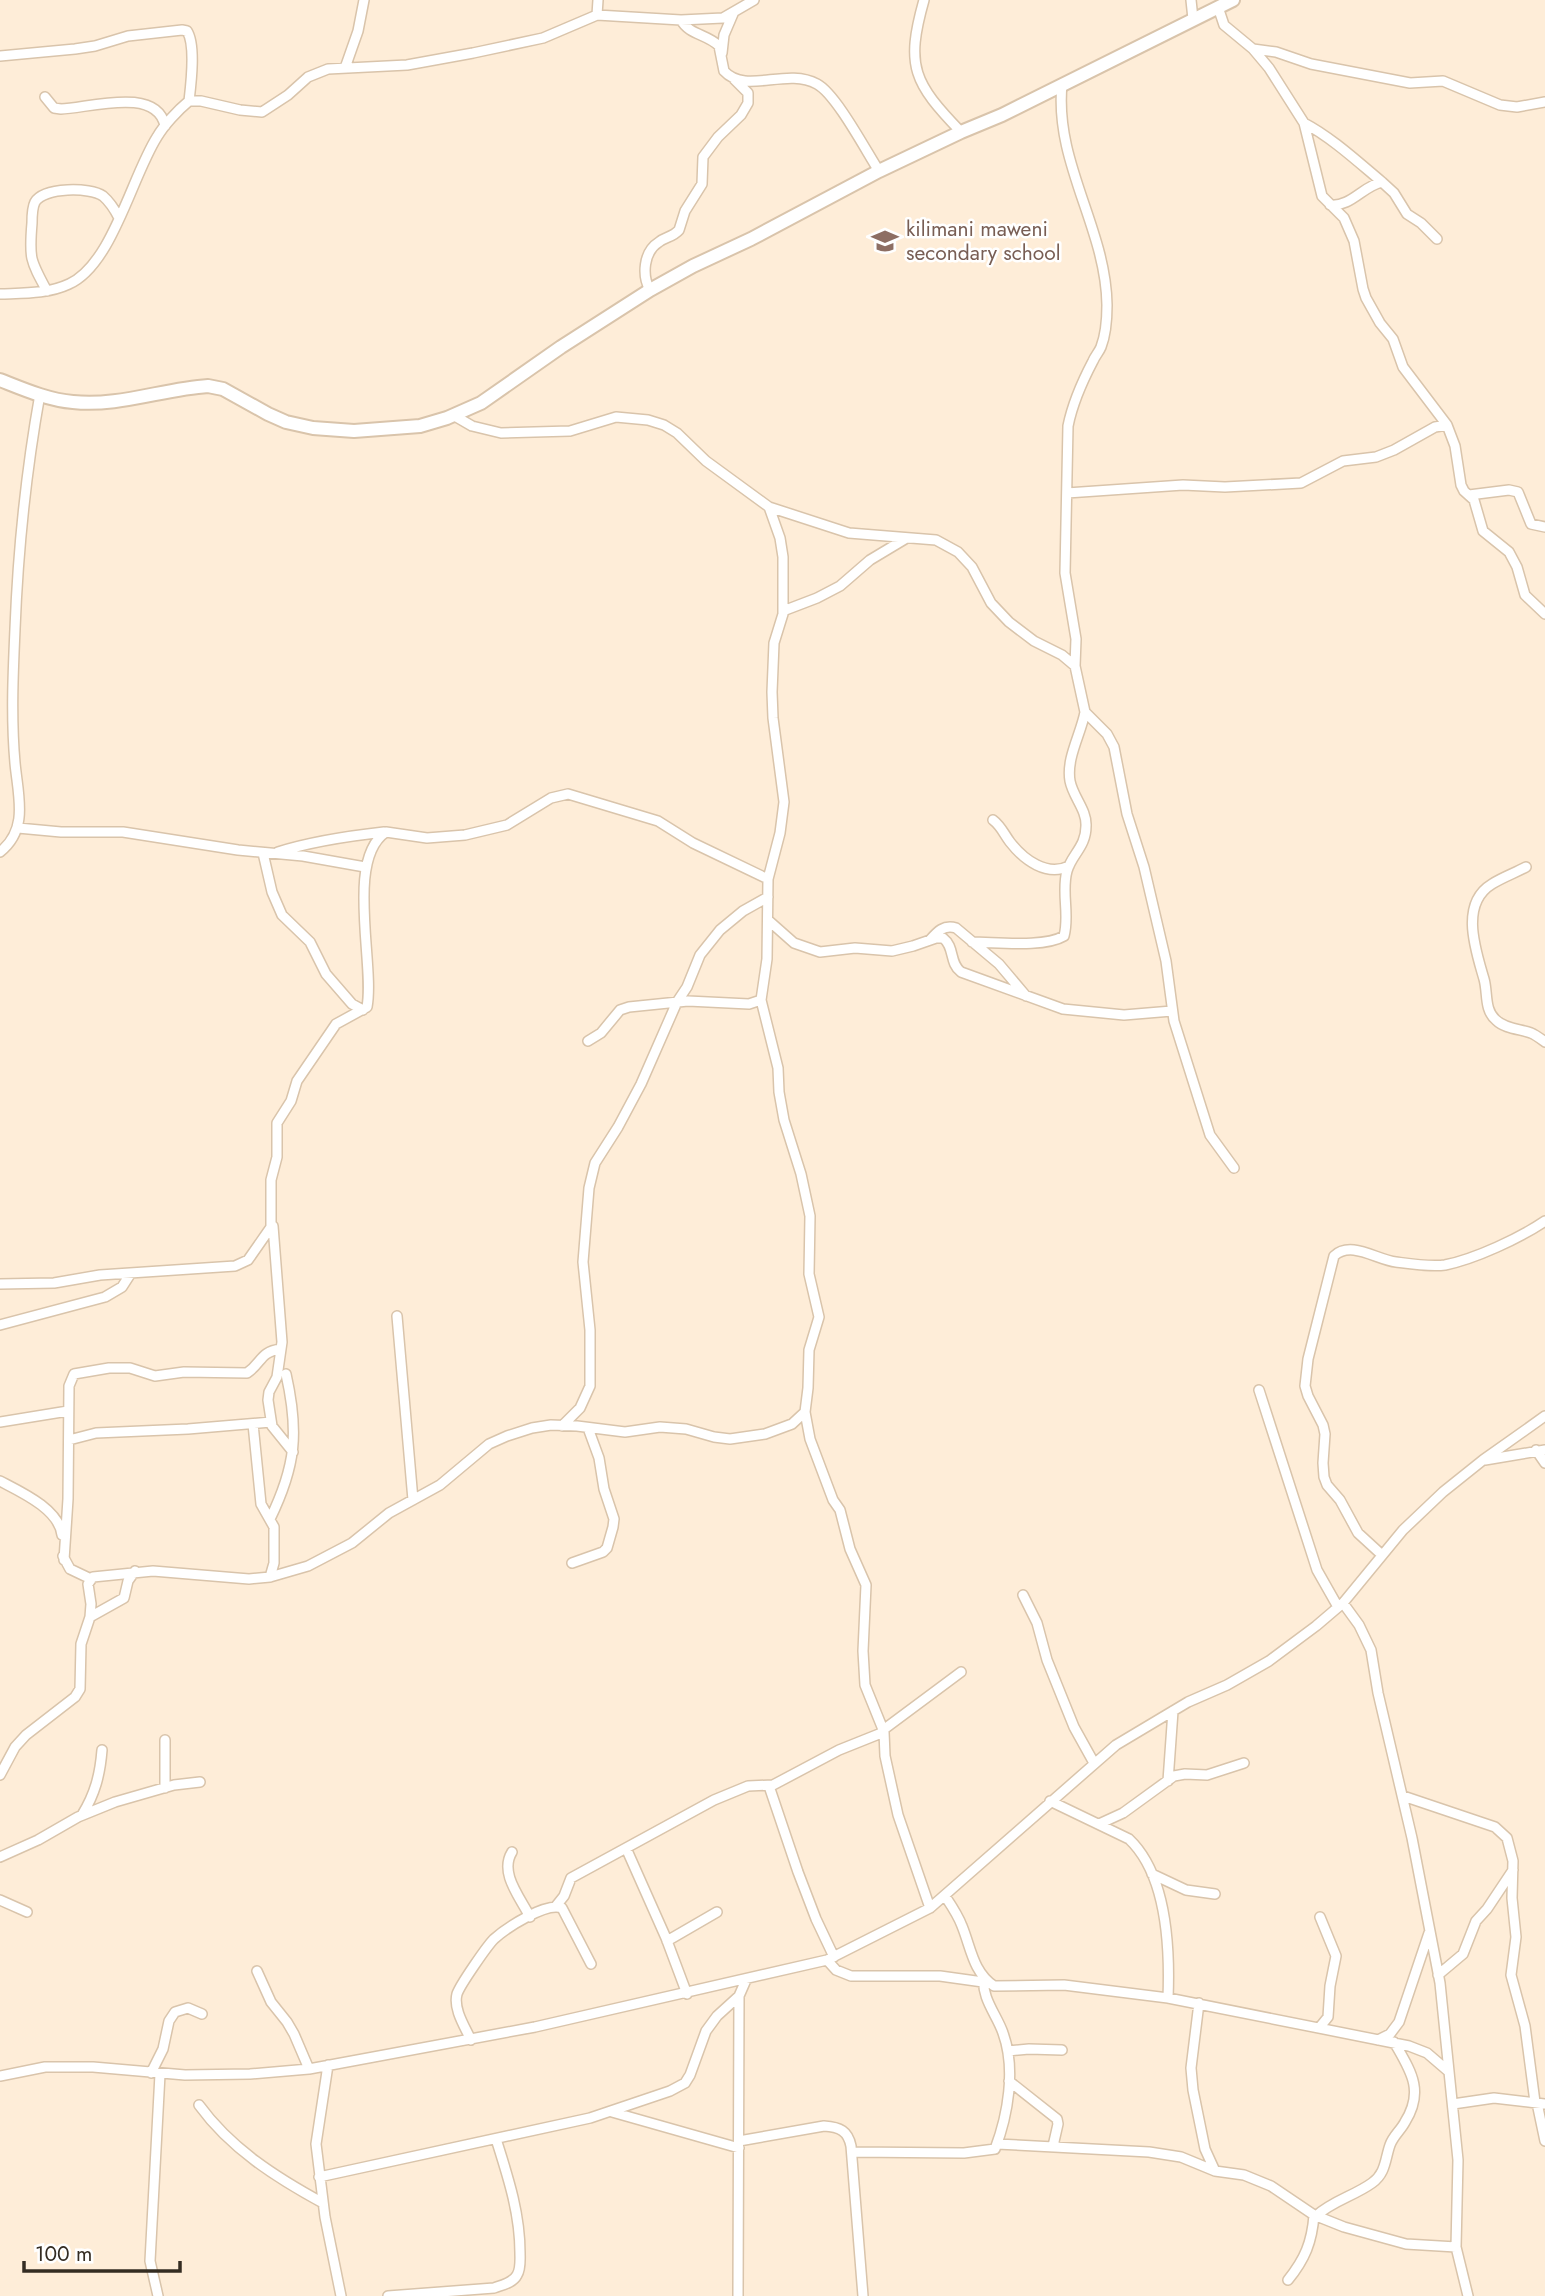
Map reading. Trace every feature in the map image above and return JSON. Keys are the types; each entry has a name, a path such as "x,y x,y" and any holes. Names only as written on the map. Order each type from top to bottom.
{"street":[{"path":"345,68 358,31 364,0"},
{"path":"597,15 598,0"},
{"path":"722,55 724,34 743,0"},
{"path":"189,101 240,110 267,111 308,77 328,69 407,65 542,38 597,15 710,20 735,13 754,0"},
{"path":"925,0 916,40 916,68 924,90 961,132"},
{"path":"1191,0 1193,19"},
{"path":"0,380 73,402 104,402 208,386 223,389 286,422 330,430 355,431 435,423 481,403 561,346 650,290 879,172 1002,115 1233,0"},
{"path":"1218,8 1228,30 1253,49 1274,75 1304,123 1322,196 1349,225 1363,289 1376,317 1392,339 1403,367 1447,425 1455,446 1461,485 1474,500 1483,531 1509,552 1517,567 1525,595 1545,614"},
{"path":"650,290 645,275 651,251 659,241 679,230 685,211 702,184 703,158 718,137 741,115 748,103 748,93 724,71 719,46 689,30 681,20"},
{"path":"0,56 75,49 128,36 182,30 187,31 190,38 191,78 189,101 156,138 120,218 87,271 72,283 47,291 0,295"},
{"path":"1253,49 1276,52 1311,64 1410,83 1443,81 1500,105 1517,107 1545,102"},
{"path":"732,78 759,82 789,76 803,78 819,85 840,109 879,172"},
{"path":"972,942 1027,942 1064,936 1065,885 1069,866 1083,845 1086,827 1086,816 1069,779 1071,758 1085,712 1075,666 1076,639 1065,573 1066,461 1071,410 1101,349 1107,302 1102,260 1065,146 1060,114 1062,84"},
{"path":"45,97 54,108 61,109 116,102 148,105 159,111 165,126"},
{"path":"1304,123 1321,131 1382,182 1394,193 1407,214 1437,239"},
{"path":"1330,205 1340,205 1382,182"},
{"path":"47,291 29,247 34,207 41,195 50,191 93,192 106,200 120,218"},
{"path":"0,852 14,839 18,828 12,689 16,593 26,476 40,394"},
{"path":"453,415 472,426 501,433 570,431 617,417 648,420 664,425 677,433 706,461 769,508 849,533 936,540 958,552 972,567 997,612 1034,641 1062,655 1075,666"},
{"path":"1067,493 1183,485 1225,487 1301,483 1343,461 1376,457 1435,427 1447,425"},
{"path":"1469,495 1509,490 1518,492 1531,524 1545,527"},
{"path":"769,508 780,538 783,557 783,611 774,643 772,692 785,802 768,879 767,959 761,1000 778,1068 784,1120 802,1174 810,1216 809,1274 819,1317 809,1350 805,1412 810,1439 833,1500 840,1510 850,1549 866,1585 863,1671 865,1685 884,1731 885,1756 895,1803 930,1908"},
{"path":"783,611 840,586 870,560 906,538"},
{"path":"1085,712 1107,734 1114,747 1127,814 1144,867 1166,961 1172,1011 1210,1135 1234,1168"},
{"path":"267,853 320,840 386,832 427,838 465,835 507,825 551,798 569,794 658,821 693,843 768,879"},
{"path":"993,820 999,824 1019,852 1033,862 1049,870 1069,866"},
{"path":"18,828 61,832 122,832 365,867"},
{"path":"293,1452 271,1422 269,1392 277,1377 281,1349 271,1180 277,1157 277,1123 291,1101 297,1081 327,1035 336,1024 367,1007 369,997 365,867 378,839 386,832"},
{"path":"267,853 272,892 282,915 310,942 326,974 352,1004 363,1010"},
{"path":"1526,867 1492,884 1483,892 1472,921 1490,1014 1502,1025 1533,1034 1545,1042"},
{"path":"562,1426 580,1408 590,1385 590,1330 583,1262 589,1188 595,1163 641,1084 677,1002 687,987 706,945 743,911 768,897"},
{"path":"768,920 794,943 820,952 855,948 892,951 943,938 950,946 954,964 961,972 1063,1009 1102,1015 1148,1015 1172,1011"},
{"path":"927,942 940,929 951,926 999,964 1027,997"},
{"path":"588,1041 607,1028 621,1010 677,1002 749,1004 761,1000"},
{"path":"0,1284 54,1283 131,1273 184,1271 242,1264 266,1237 273,1220"},
{"path":"1382,1555 1358,1533 1340,1500 1327,1485 1324,1477 1325,1434 1305,1385 1334,1256 1344,1250 1359,1251 1395,1262 1443,1265 1526,1234 1545,1221"},
{"path":"0,1325 105,1297 122,1287 131,1273"},
{"path":"397,1316 413,1500"},
{"path":"64,1560 68,1411 72,1378 81,1371 109,1367 130,1368 155,1376 184,1372 247,1373 265,1353 281,1349"},
{"path":"270,1519 286,1486 293,1452 294,1438 286,1374"},
{"path":"1259,1390 1317,1570 1340,1605 1359,1625 1371,1650 1438,1975 1458,2160 1456,2247 1468,2296"},
{"path":"0,1422 68,1411"},
{"path":"0,1480 37,1503 58,1522 62,1533 64,1560 71,1569 91,1579 135,1571 186,1572 249,1579 270,1577 308,1566 328,1556 352,1543 382,1517 440,1485 496,1440 532,1428 562,1426 625,1432 660,1427 730,1439 765,1434 792,1424 805,1412"},
{"path":"0,2076 44,2067 67,2066 156,2074 250,2074 309,2068 471,2040 687,1994 831,1959 930,1908 1009,1841 1094,1763 1144,1727 1269,1661 1340,1605 1410,1523 1443,1492 1545,1416"},
{"path":"69,1440 96,1433 271,1422"},
{"path":"253,1424 261,1504 274,1527 274,1563 270,1577"},
{"path":"572,1563 603,1552 614,1527 599,1458 587,1428"},
{"path":"1483,1460 1541,1450 1545,1463"},
{"path":"90,1617 124,1598 128,1581 135,1571"},
{"path":"0,1775 15,1747 26,1734 75,1697 80,1689 81,1644 90,1617 88,1587 91,1579"},
{"path":"1023,1595 1037,1623 1047,1660 1074,1727 1094,1763"},
{"path":"556,1906 564,1896 571,1878 714,1800 748,1786 769,1786 884,1731 961,1672"},
{"path":"1168,1781 1173,1711"},
{"path":"165,1740 165,1788"},
{"path":"82,1815 98,1783 102,1750"},
{"path":"1099,1824 1123,1813 1168,1781 1185,1774 1207,1775 1244,1763"},
{"path":"0,1857 38,1840 82,1815 116,1802 192,1781 200,1782"},
{"path":"769,1786 798,1872 836,1970 851,1976 940,1976 984,1980 994,1986 1005,1987 1064,1985 1199,2003 1247,2015 1394,2042 1427,2053 1448,2071"},
{"path":"1402,1796 1495,1827 1507,1838 1513,1855 1512,1898 1516,1937 1511,1975 1525,2026 1545,2141"},
{"path":"1050,1801 1129,1839 1139,1849 1152,1874 1168,1931 1167,1998"},
{"path":"626,1848 687,1994"},
{"path":"512,1852 506,1865 508,1873 530,1917"},
{"path":"1438,1975 1463,1954 1476,1921 1514,1869"},
{"path":"1152,1874 1186,1890 1215,1894"},
{"path":"852,2152 988,2152 995,2149 997,2144 1003,2126 1009,2081 1008,2051 1003,2031 987,1999 984,1980 971,1957 962,1925 945,1896"},
{"path":"0,1900 27,1912"},
{"path":"471,2040 460,2015 457,1994 492,1941 530,1917 556,1906 562,1908 591,1964"},
{"path":"667,1941 717,1912"},
{"path":"1319,2028 1328,2017 1336,1956 1320,1917"},
{"path":"1378,2039 1390,2034 1399,2022 1430,1931"},
{"path":"257,1971 271,2002 287,2022 309,2068"},
{"path":"319,2177 610,2112 685,2083 710,2025 738,1996 746,1980"},
{"path":"738,1996 738,2296"},
{"path":"1199,2003 1192,2068 1193,2090 1205,2149 1215,2171"},
{"path":"158,2296 150,2262 156,2074 169,2021 175,2012 188,2008 202,2014"},
{"path":"1288,2280 1309,2247 1315,2216 1326,2207 1375,2181 1385,2166 1391,2141 1409,2115 1415,2091 1414,2082 1394,2042"},
{"path":"1008,2051 1062,2050"},
{"path":"328,2065 317,2129 319,2177 341,2296"},
{"path":"1009,2081 1057,2119 1053,2146"},
{"path":"1453,2104 1494,2098 1539,2103"},
{"path":"199,2105 220,2130 261,2166 323,2203"},
{"path":"610,2112 739,2144 797,2129 835,2127 843,2130 849,2137 852,2152 863,2296"},
{"path":"388,2296 494,2288 508,2284 517,2275 520,2266 519,2224 513,2193 496,2139"},
{"path":"997,2144 1167,2154 1215,2171 1244,2175 1271,2186 1315,2216 1389,2240 1406,2244 1456,2247"}],"place":[{"name":"kilimani maweni secondary school","path":"885,241"}]}
